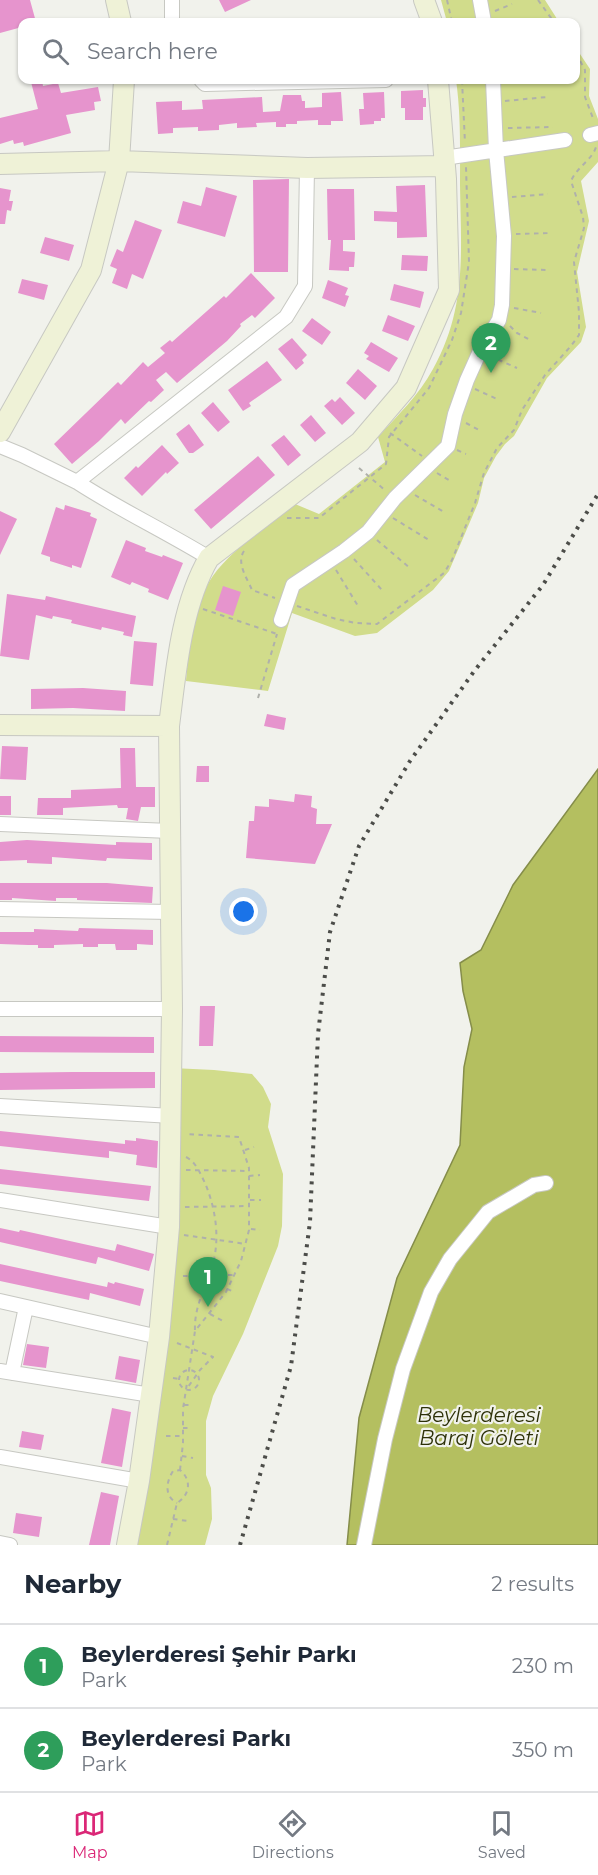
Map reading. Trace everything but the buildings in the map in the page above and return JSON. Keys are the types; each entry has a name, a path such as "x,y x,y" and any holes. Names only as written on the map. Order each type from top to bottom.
{"main road":[{"path":"116,0 120,18"},
{"path":"424,0 431,18"},
{"path":"0,432 91,270 119,161 124,84"},
{"path":"127,1545 140,1481 151,1395 168,1340 176,1231 172,1116 169,726 189,604 197,579 209,558 360,442 406,388 449,290 445,162 438,84"},
{"path":"0,164 119,161 307,168 445,162"},
{"path":"0,725 169,726"}],"street":[{"path":"172,0 172,18"},
{"path":"480,0 483,18"},
{"path":"279,627 293,585 330,561 367,532 447,446 466,384 501,310 504,235 496,150 493,84"},
{"path":"445,162 465,155 565,140"},
{"path":"77,482 286,317 305,286 307,168"},
{"path":"0,446 77,482 106,501 168,533 209,558"},
{"path":"0,824 170,831"},
{"path":"0,909 171,912"},
{"path":"0,1009 172,1008"},
{"path":"0,1106 172,1116"},
{"path":"364,1545 385,1438 403,1369 431,1292 450,1260 488,1212 534,1185 546,1183"},
{"path":"0,1200 176,1231"},
{"path":"0,1301 168,1340"},
{"path":"26,1307 6,1372 151,1395"},
{"path":"0,1457 140,1481"},
{"path":"0,1543 10,1545"}],"path":[{"path":"447,0 451,18"},
{"path":"538,0 551,18"},
{"path":"485,18 512,4"},
{"path":"462,84 465,155"},
{"path":"494,102 547,97"},
{"path":"495,129 553,127"},
{"path":"502,198 548,194"},
{"path":"504,235 552,232"},
{"path":"504,269 547,270"},
{"path":"501,310 541,313"},
{"path":"501,310 517,333 530,340"},
{"path":"480,351 517,368"},
{"path":"466,384 497,399"},
{"path":"374,426 385,430 406,444 428,465 452,482"},
{"path":"359,468 400,494 444,512"},
{"path":"383,513 429,540"},
{"path":"367,532 411,569"},
{"path":"345,550 382,590"},
{"path":"330,561 358,606"},
{"path":"189,604 279,627 258,698"},
{"path":"187,1134 239,1137 249,1171 249,1228 242,1257 227,1289 195,1331"},
{"path":"244,1150 254,1147"},
{"path":"180,1470 184,1405 197,1305 214,1258 217,1240 207,1188 198,1170 186,1157"},
{"path":"186,1170 249,1171"},
{"path":"249,1176 261,1175"},
{"path":"250,1200 261,1200"},
{"path":"185,1207 250,1206"},
{"path":"249,1228 260,1230"},
{"path":"176,1231 246,1244"},
{"path":"242,1257 248,1259"},
{"path":"183,1276 234,1275"},
{"path":"227,1289 235,1292"},
{"path":"210,1313 223,1322"},
{"path":"168,1340 213,1357 197,1374 187,1390"},
{"path":"189,1370 197,1374 200,1380 198,1386 187,1390 182,1387 179,1379 183,1372 189,1370"},
{"path":"173,1378 179,1379"},
{"path":"184,1405 193,1405"},
{"path":"183,1428 191,1428"},
{"path":"166,1436 183,1436"},
{"path":"182,1456 193,1458"},
{"path":"167,1545 177,1503 185,1496 188,1484 185,1474 180,1470 173,1471 167,1484 170,1497 177,1503"},
{"path":"174,1519 188,1521"}],"shaded area":[{"path":"441,0 545,0 556,18 446,18"},
{"path":"580,54 590,69 589,96 598,119 598,162 581,181 589,221 577,272 586,327 581,342 547,378 514,436 496,456 484,478 478,503 449,571 433,590 377,633 355,636 292,613 268,691 186,681 195,618 203,593 216,571 249,540 295,504 319,514 385,462 378,437 421,388 444,346 452,324 460,279 459,106 456,84 580,84"},
{"path":"172,1068 252,1074 263,1087 271,1104 268,1127 283,1174 282,1226 278,1246 243,1334 213,1396 206,1421 206,1475 211,1488 212,1519 205,1545 127,1545 139,1481"}],"water":[{"name":"Beylerderesi Baraj Göleti","path":"598,769 598,1545 347,1545 359,1418 397,1278 460,1145 464,1067 472,1029 463,991 460,963 481,950 513,885"}],"railway":[{"path":"240,1545 291,1366 310,1222 318,1034 330,932 359,846 410,761 475,670 543,585 598,494"}],"place":[{"name":"Beylerderesi Parkı","path":"491,373"},
{"name":"Beylerderesi Şehir Parkı","path":"208,1307"}]}
